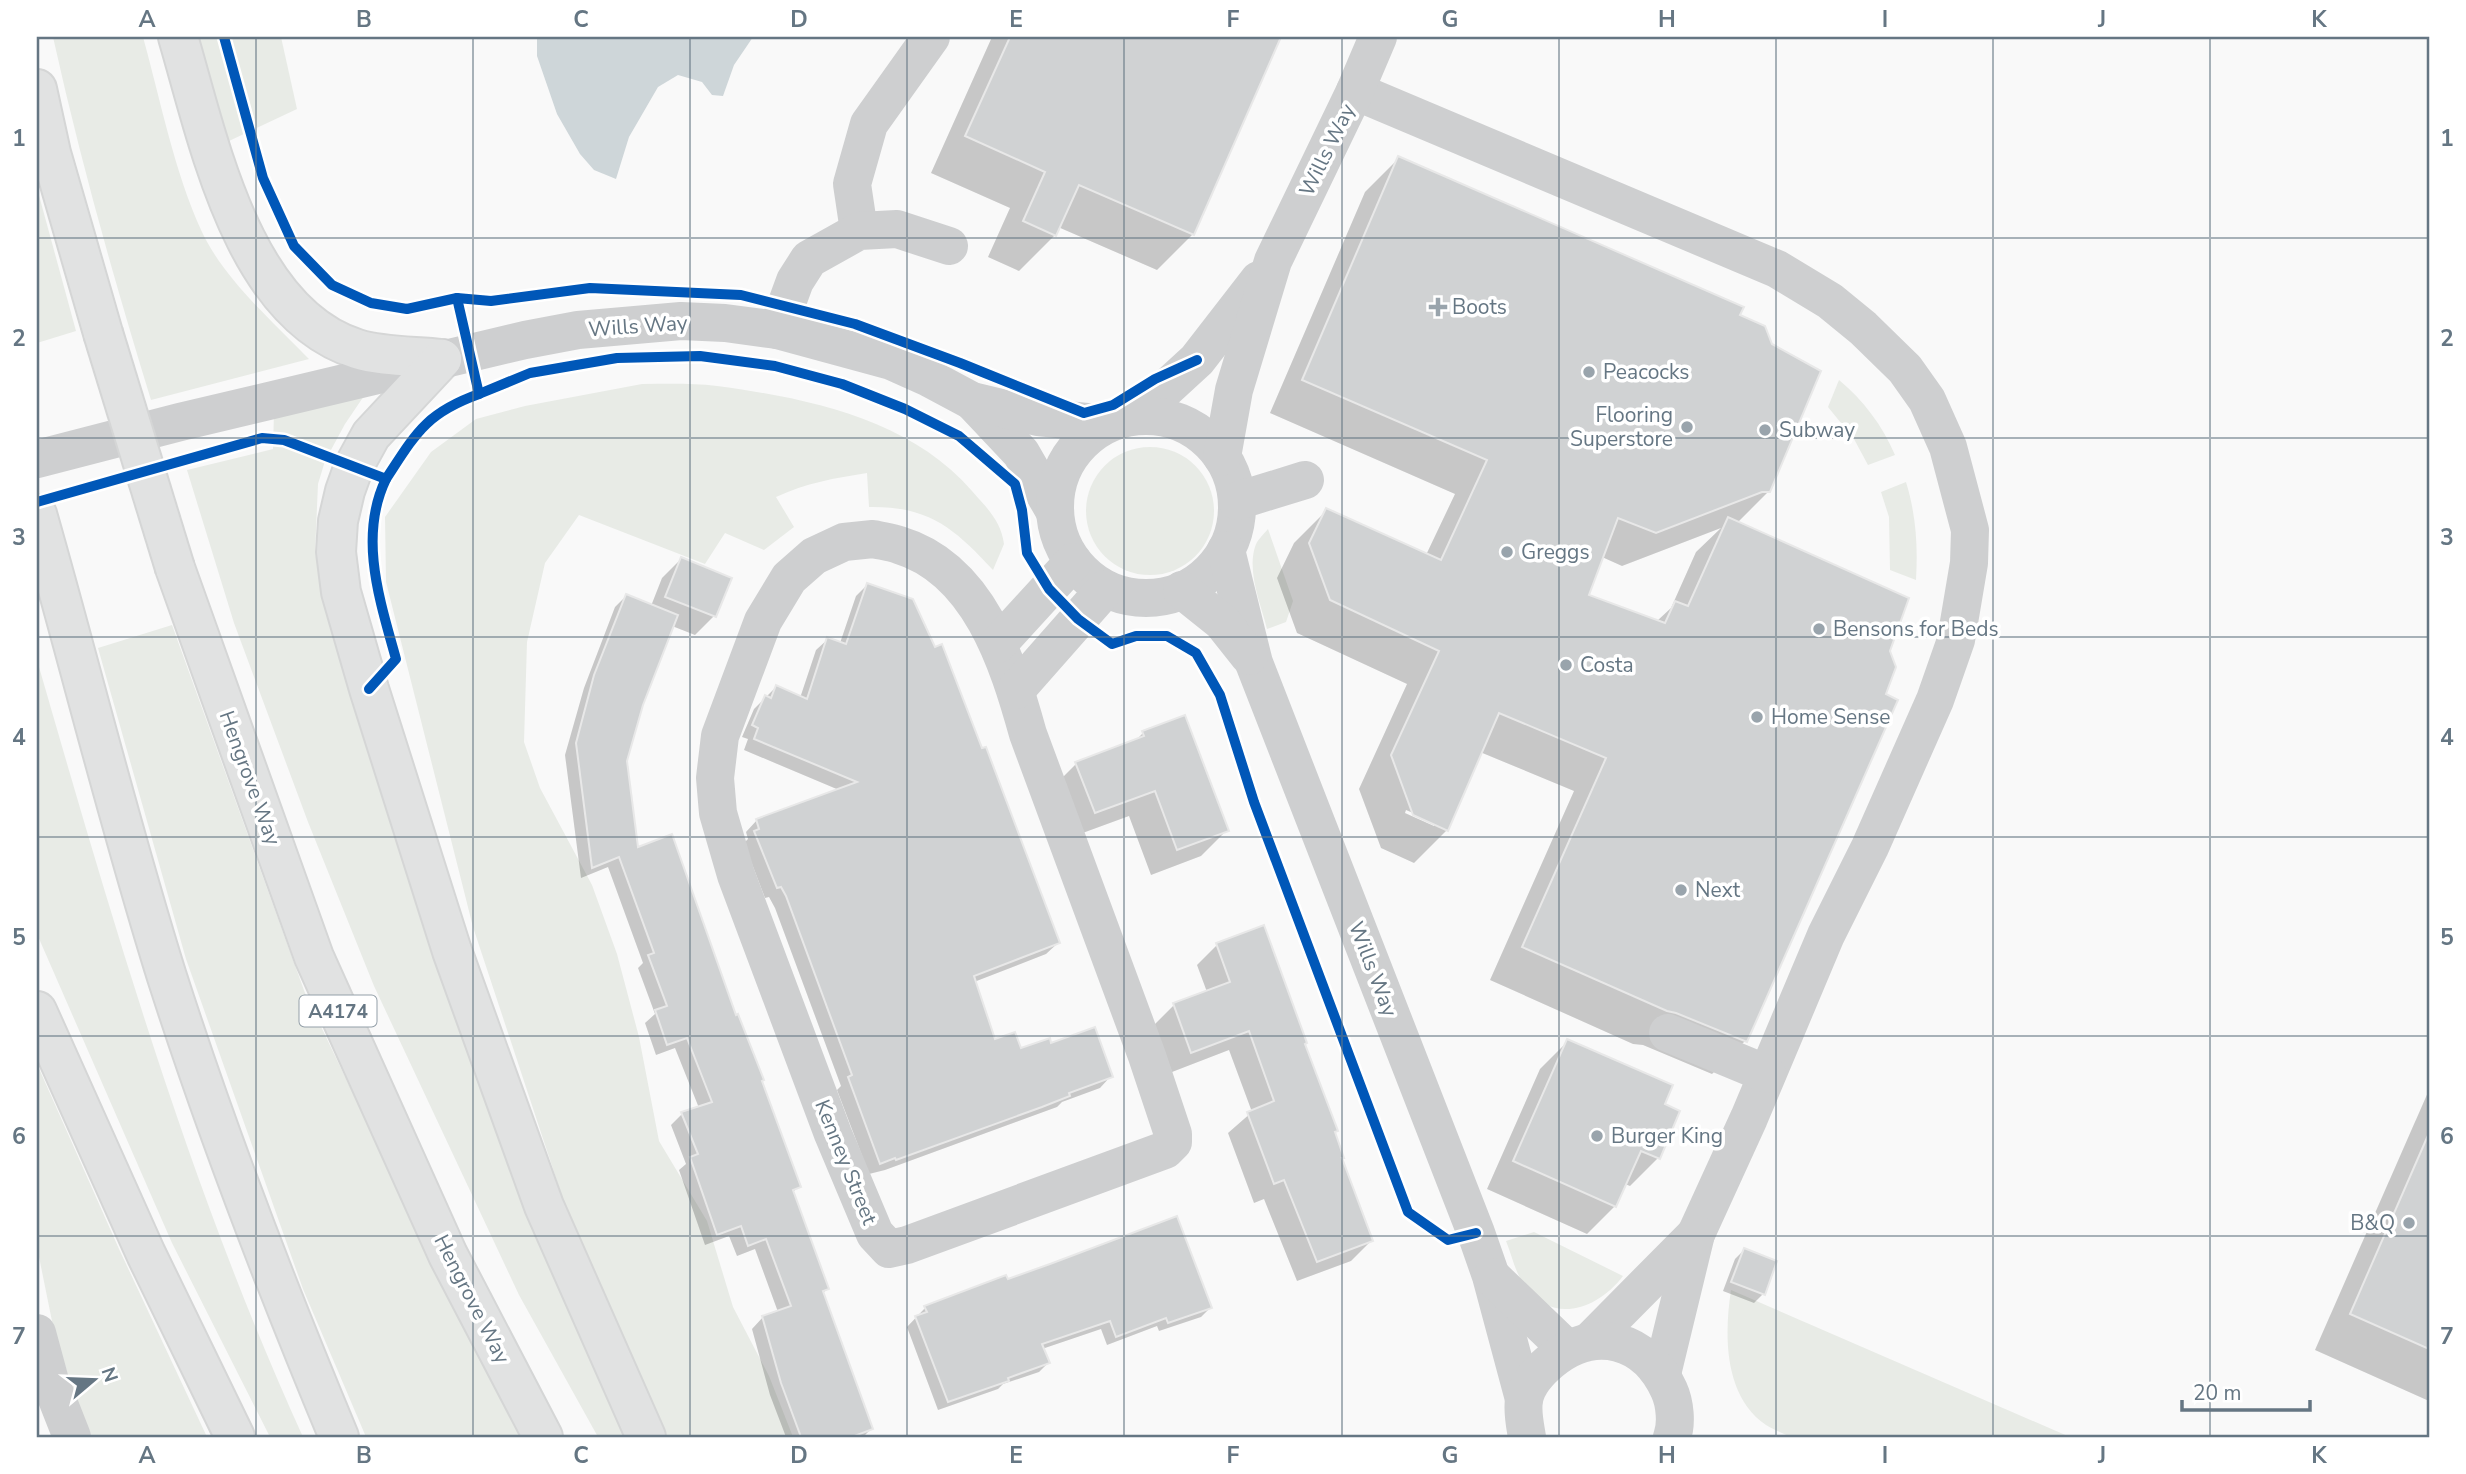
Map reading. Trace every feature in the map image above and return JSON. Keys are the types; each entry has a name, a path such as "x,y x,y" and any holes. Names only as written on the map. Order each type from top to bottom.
{"highway":[{"path":"178,37 226,194 249,250 274,287 303,318 332,339 359,350 442,359"},
{"name":"Hengrove Way","path":"37,89 51,153 174,568 314,957 448,1255 543,1437"},
{"path":"442,359 371,435 354,466 338,521 336,552 341,592 369,689 457,964 544,1206 646,1437"},
{"path":"37,514 167,975 230,1164 339,1437"},
{"path":"37,1011 146,1254 234,1437"}],"street":[{"path":"859,231 852,184 869,124 931,37"},
{"name":"Wills Way","path":"1222,457 1234,390 1273,261 1355,92 1378,37"},
{"path":"1355,92 1777,269 1830,301 1863,328 1905,369 1927,400 1948,447 1970,530 1969,562 1956,640 1935,700 1870,847 1826,936 1749,1118 1696,1234 1662,1374"},
{"path":"777,330 795,281 809,259 859,231 897,229 949,246"},
{"name":"Wills Way","path":"37,459 524,340 636,324 681,321 725,323 777,330 891,361 972,401 1038,417 1121,420 1169,419 1199,433 1222,457 1232,479 1237,502 1235,526 1226,550 1200,580 1182,590 1157,598 1131,597 1105,589 1073,562 1060,539 1055,512 1056,486 1067,461 1084,439 1121,420 1197,360 1273,261"},
{"name":"Wills Way","path":"972,401 1021,453 1055,512"},
{"path":"1237,502 1305,480"},
{"name":"Kenney Street","path":"873,539 901,545 934,562 954,577 969,594 998,645 1016,690 1028,734 1147,1056 1171,1126 1173,1142 1165,1150 889,1249 875,1234 832,1134 736,875 718,813 715,778 720,736 762,621 789,578 814,555 844,542 873,539"},
{"name":"Wills Way","path":"1226,550 1254,663 1491,1276 1524,1399 1527,1437"},
{"path":"998,645 1073,562"},
{"path":"1016,690 1105,589"},
{"name":"Wills Way","path":"1182,590 1222,622 1254,663"},
{"path":"1668,1033 1767,1074"},
{"path":"1524,1399 1537,1372 1579,1344 1696,1234"},
{"name":"Wills Way","path":"1491,1276 1579,1344"},
{"path":"37,1333 50,1381 72,1437"},
{"path":"1579,1344 1614,1342 1653,1363 1662,1374 1673,1399 1678,1435"}],"shaded area":[{"path":"53,37 143,37 176,161 202,232 236,283 309,359 151,400 98,219"},
{"path":"198,37 281,37 297,109 229,141"},
{"path":"537,37 753,37 734,65 723,96 712,95 702,82 678,75 658,87 629,137 616,179 594,170 580,154 557,114 537,56"},
{"path":"37,188 76,331 37,343"},
{"path":"1839,380 1871,414 1895,455 1868,465 1854,439 1828,407"},
{"path":"642,384 708,385 786,397 855,416 888,429 947,466 988,509 997,522 1004,544 993,570 966,542 939,522 908,511 869,507 867,473 832,479 776,497 794,527 764,550 725,533 705,564 579,515 545,563 527,642 524,742 540,788 592,885 617,954 639,1037 659,1141 707,1221 733,1307 769,1376 793,1437 660,1437 595,1296 473,927 386,582 385,517 431,452 476,419 525,406"},
{"path":"368,390 325,461 318,484 315,553 328,607 627,1437 598,1437 519,1295 374,986 308,822 234,623 187,470 273,449 274,412"},
{"path":"1150,447 1175,452 1195,466 1209,486 1214,511 1209,536 1195,556 1175,570 1150,575 1125,570 1105,556 1091,536 1086,511 1091,486 1105,466 1125,452"},
{"path":"1906,482 1915,530 1916,580 1890,570 1889,517 1881,492"},
{"path":"1268,529 1293,601 1286,622 1267,629 1256,588 1253,557 1256,544"},
{"path":"172,625 305,993 468,1334 525,1437 366,1437 303,1289 186,959 98,648"},
{"path":"37,660 125,956 189,1151 262,1343 303,1437 270,1437 172,1243 37,934"},
{"path":"37,1064 119,1249 207,1437 92,1437 73,1392 53,1326 37,1247"},
{"path":"1534,1232 1623,1276 1612,1289 1585,1306 1556,1308 1543,1303 1530,1293 1520,1278 1506,1241"},
{"path":"1731,1290 2070,1437 1791,1437 1766,1425 1752,1413 1735,1382 1728,1345"}],"building":[{"path":"1010,37 1281,37 1194,235 1079,185 1056,236 1023,221 1045,172 965,136"},
{"path":"1398,156 1744,307 1740,315 1765,326 1772,344 1821,371 1770,492 1762,492 1656,533 1618,518 1589,595 1665,623 1675,601 1688,606 1728,517 1909,598 1890,651 1896,667 1886,694 1898,700 1747,1042 1667,1011 1522,947 1606,758 1499,713 1448,831 1413,815 1391,755 1439,651 1330,600 1309,543 1326,508 1441,560 1487,460 1302,380"},
{"path":"681,557 732,578 716,617 665,597"},
{"path":"867,583 913,599 935,647 942,644 982,748 986,747 1060,943 974,976 995,1039 1015,1032 1021,1048 1050,1038 1051,1043 1095,1027 1113,1077 1069,1093 1070,1096 1042,1107 880,1164 848,1077 852,1075 786,896 781,887 777,888 754,831 759,829 756,819 857,782 754,739 758,728 752,725 765,695 771,698 776,685 807,699 827,637 846,644"},
{"path":"626,594 678,615 643,705 627,761 638,847 672,834 736,1015 738,1014 764,1080 762,1081 801,1187 793,1190 829,1289 823,1291 873,1429 852,1437 801,1437 781,1383 762,1316 791,1306 766,1239 748,1246 741,1226 717,1235 690,1157 698,1154 681,1112 712,1102 687,1038 667,1045 655,1010 667,1006 648,955 654,953 619,857 592,868 576,743 594,675"},
{"path":"1185,715 1229,831 1177,850 1155,791 1095,813 1075,762 1144,736 1142,731"},
{"path":"1264,925 1338,1131 1335,1132 1342,1158 1373,1241 1317,1262 1284,1180 1274,1184 1247,1112 1274,1101 1249,1031 1191,1053 1173,1003 1230,982 1216,943"},
{"name":"Burger King","path":"1567,1039 1673,1085 1665,1104 1680,1111 1660,1159 1641,1151 1616,1207 1513,1161"},
{"name":"B&Q","path":"2429,1133 2429,1349 2350,1314"},
{"path":"1177,1216 1212,1308 1168,1323 1166,1318 1116,1337 1110,1321 1042,1344 1050,1363 1008,1378 1009,1381 948,1402 915,1316 927,1312 924,1306 1006,1275 1008,1279"},
{"path":"1744,1248 1777,1261 1765,1295 1731,1282"}],"cycle path":[{"path":"224,37 263,178 294,246 332,285 371,303 407,309 457,298 491,301 590,288 741,295 855,324 1084,413 1113,405 1155,379 1197,360"},
{"path":"37,502 262,438 284,440 386,479 424,426 446,409 479,394 457,298"},
{"path":"479,394 530,373 617,358 700,356 775,366 842,384 905,409 959,436 1015,484 1022,510 1027,553 1049,589 1078,619 1112,644 1136,636 1167,636 1196,653 1220,695 1254,802 1408,1212 1448,1240 1476,1233"},
{"path":"369,689 396,659 378,592 373,546 378,501 386,479"}],"place":[{"name":"Boots","path":"1438,307"},
{"name":"Peacocks","path":"1589,372"},
{"name":"Flooring Superstore","path":"1687,427"},
{"name":"Subway","path":"1765,430"},
{"name":"Greggs","path":"1507,552"},
{"name":"Bensons for Beds","path":"1819,629"},
{"name":"Costa","path":"1566,665"},
{"name":"Home Sense","path":"1757,717"},
{"name":"Next","path":"1681,890"},
{"name":"Burger King","path":"1597,1136"},
{"name":"B&Q","path":"2409,1223"}]}
